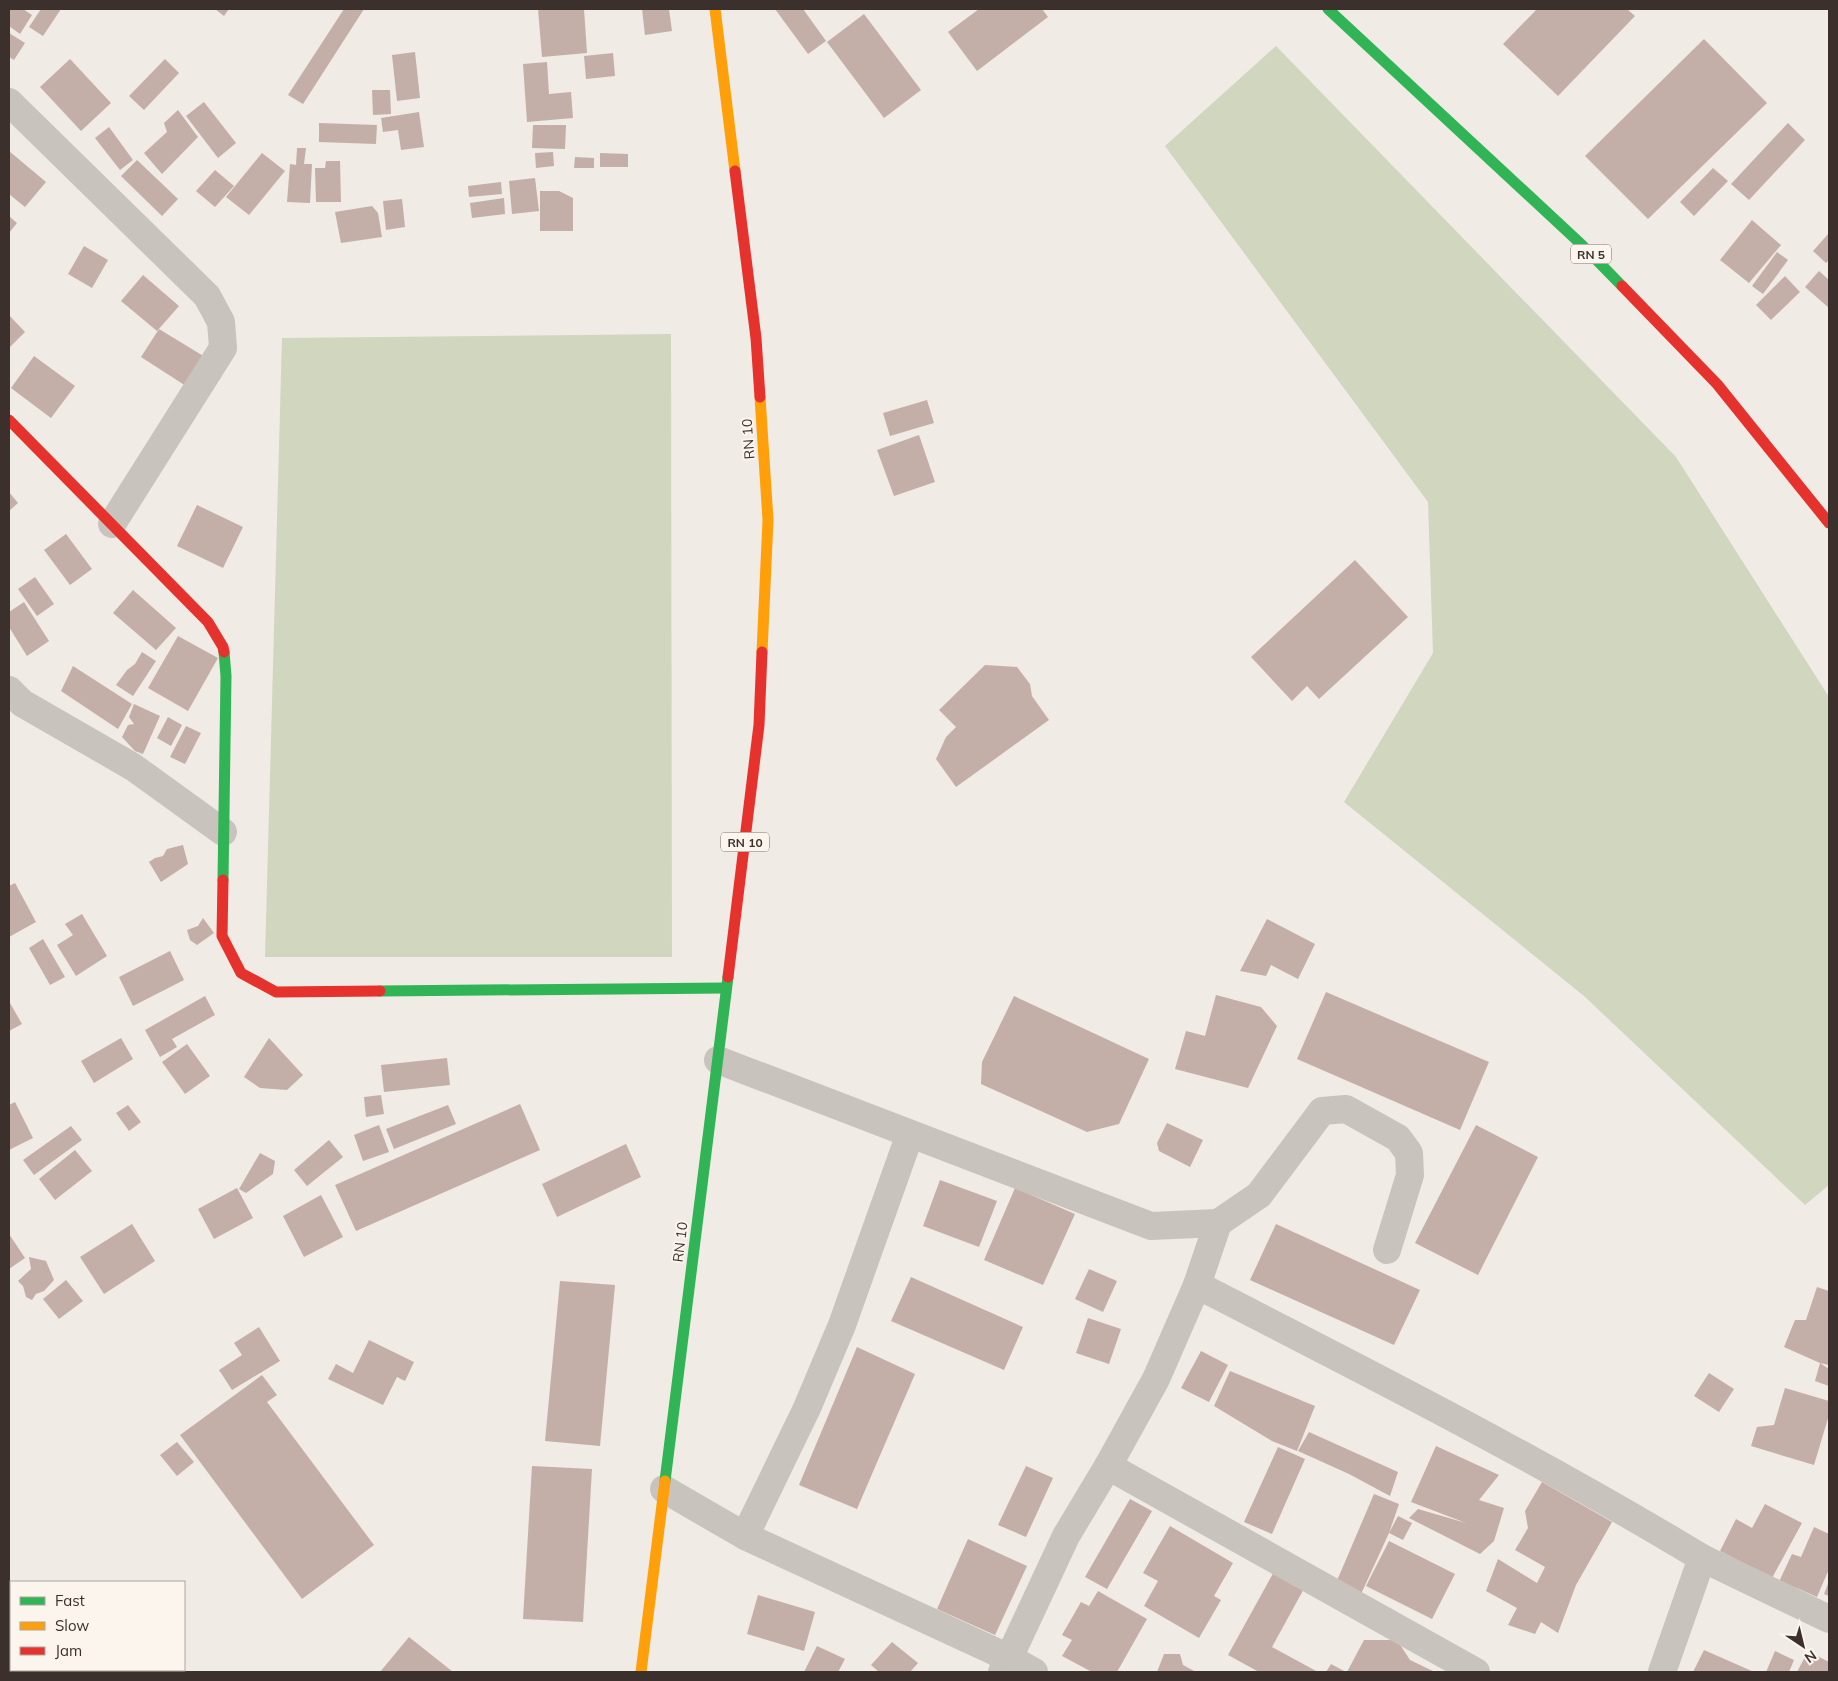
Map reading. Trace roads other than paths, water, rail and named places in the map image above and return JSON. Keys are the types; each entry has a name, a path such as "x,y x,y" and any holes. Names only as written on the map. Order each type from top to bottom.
{"main road":[{"name":"RN 10","path":"641,1672 759,725 768,520 756,338 715,9"},
{"name":"RN 5","path":"1328,9 1582,244 1717,384 1829,523"},
{"path":"9,420 208,622 223,647 226,676 222,936 241,973 276,992 726,988"}],"street":[{"path":"9,102 207,296 222,322 223,348 112,524"},
{"path":"9,690 22,703 132,767 224,832"},
{"path":"718,1060 1152,1226 1218,1223 1259,1195 1322,1111 1346,1108 1398,1138 1409,1153 1410,1174 1387,1250"},
{"path":"745,1536 806,1408 842,1325 910,1134"},
{"path":"1006,1665 1066,1536 1108,1466 1156,1379 1197,1285 1218,1223"},
{"path":"1197,1285 1390,1384 1629,1514 1702,1558 1829,1619"},
{"path":"1108,1466 1476,1672"},
{"path":"664,1489 745,1536 1006,1665 1034,1672"},
{"path":"1662,1672 1702,1558"}]}
